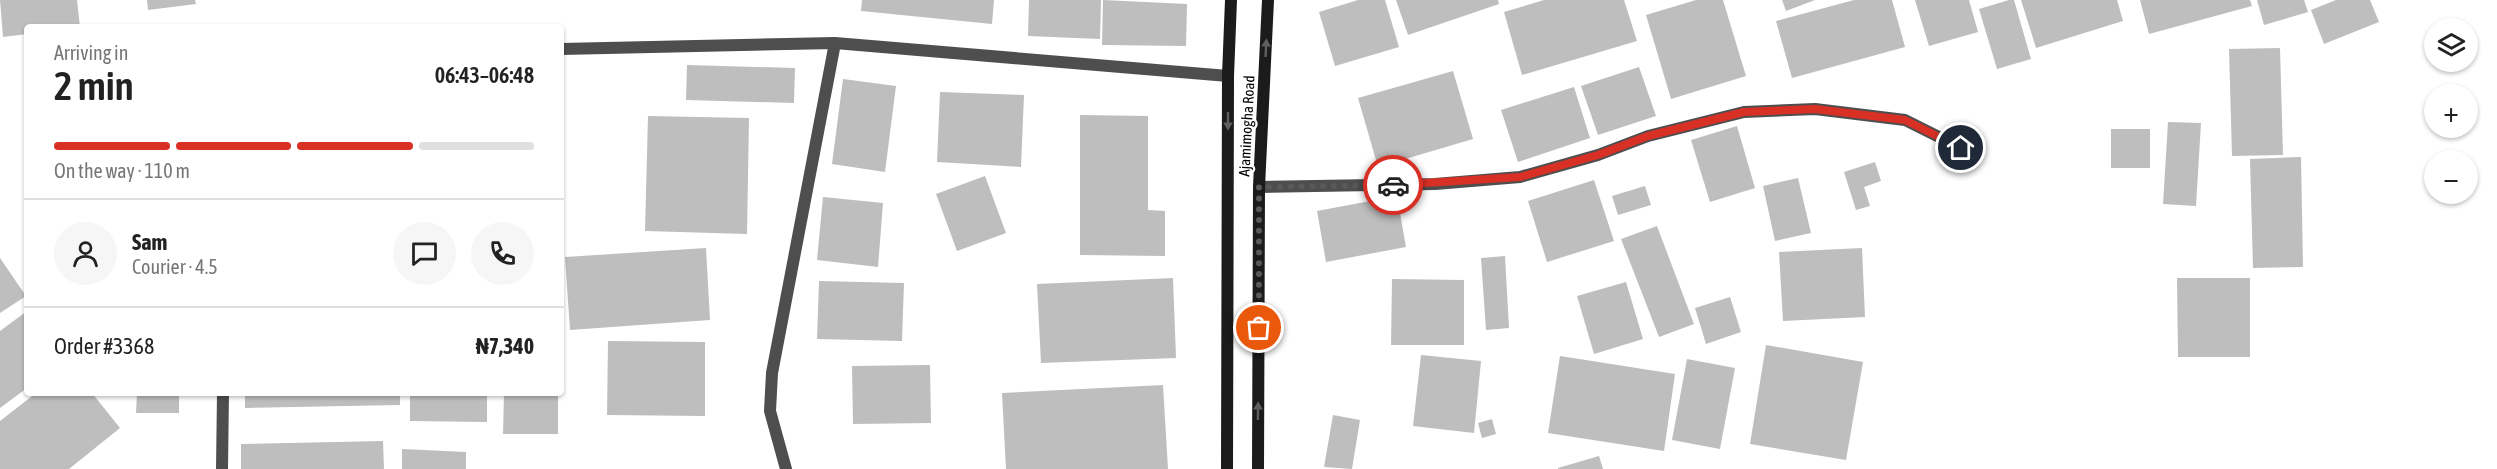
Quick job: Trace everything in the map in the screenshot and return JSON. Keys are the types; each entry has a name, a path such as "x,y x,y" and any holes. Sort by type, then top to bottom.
{"main road":[{"name":"Ajamimogha Road","path":"1227,469 1228,76 1231,0"},
{"name":"Ajamimogha Road","path":"1258,469 1259,187 1268,0"}],"street":[{"path":"786,469 770,411 772,373 835,43"},
{"path":"564,49 835,43 1228,76"},
{"path":"1259,187 1435,184 1520,177 1598,155 1648,136 1744,112 1815,109 1905,120 1961,148"},
{"path":"222,469 223,396"}],"building":[{"path":"0,0 77,0 80,24 24,24 24,34 3,37"},
{"path":"147,0 195,0 196,4 148,10"},
{"path":"862,0 994,0 992,24 861,11"},
{"path":"1029,0 1101,0 1100,39 1028,36"},
{"path":"1103,0 1187,4 1186,46 1102,45"},
{"path":"1358,0 1385,0 1399,47 1335,66 1319,12"},
{"path":"1396,0 1498,0 1499,4 1408,35"},
{"path":"1544,0 1624,0 1637,41 1522,75 1504,12"},
{"path":"1696,0 1723,0 1746,76 1671,99 1646,15"},
{"path":"1782,0 1815,0 1786,11"},
{"path":"1854,0 1892,0 1905,47 1792,78 1776,21"},
{"path":"1915,0 1969,0 1978,32 1929,46"},
{"path":"2014,0 2031,59 1997,69 1979,9"},
{"path":"2021,0 2117,0 2123,21 2036,48"},
{"path":"2140,0 2250,0 2252,6 2149,34"},
{"path":"2257,0 2304,0 2308,12 2264,25"},
{"path":"2336,0 2370,0 2379,22 2324,44 2311,10"},
{"path":"2280,48 2283,155 2232,156 2229,49"},
{"path":"687,65 795,68 794,103 686,100"},
{"path":"1639,67 1656,116 1598,135 1581,86"},
{"path":"1453,71 1473,139 1378,167 1358,98"},
{"path":"843,79 896,86 885,172 832,164"},
{"path":"1574,87 1590,138 1518,162 1501,110"},
{"path":"940,92 1024,95 1021,167 937,162"},
{"path":"1080,115 1148,116 1148,210 1165,211 1165,256 1080,255"},
{"path":"648,116 749,118 747,234 645,231"},
{"path":"2168,122 2201,123 2196,206 2163,204"},
{"path":"1737,126 1755,188 1710,202 1691,140"},
{"path":"2111,129 2150,129 2150,168 2111,168"},
{"path":"2301,157 2303,267 2253,268 2250,159"},
{"path":"1875,162 1881,181 1864,187 1870,206 1856,210 1844,172"},
{"path":"985,176 1006,233 957,251 936,194"},
{"path":"1798,178 1811,233 1775,241 1763,186"},
{"path":"1594,180 1614,241 1547,262 1528,201"},
{"path":"1645,186 1651,205 1618,215 1612,196"},
{"path":"1397,196 1406,247 1326,262 1317,211"},
{"path":"823,197 883,203 878,267 817,260"},
{"path":"1657,226 1694,324 1659,337 1621,239"},
{"path":"706,248 710,320 570,330 565,257"},
{"path":"1862,248 1865,317 1783,321 1779,252"},
{"path":"1505,256 1509,328 1486,330 1481,258"},
{"path":"0,258 24,293 24,297 0,313"},
{"path":"1173,278 1176,358 1041,363 1037,284"},
{"path":"2177,278 2250,278 2250,357 2178,357"},
{"path":"1392,279 1464,280 1464,345 1391,345"},
{"path":"819,281 904,283 902,341 817,339"},
{"path":"1626,282 1643,339 1594,354 1577,296"},
{"path":"1730,297 1741,332 1706,344 1695,308"},
{"path":"24,313 24,390 0,408 0,331"},
{"path":"608,341 705,342 705,416 607,415"},
{"path":"1766,345 1863,362 1846,460 1750,444"},
{"path":"1421,355 1481,361 1474,433 1413,426"},
{"path":"1560,356 1675,374 1664,451 1548,433"},
{"path":"1687,359 1735,368 1720,449 1672,440"},
{"path":"930,365 931,423 853,424 852,366"},
{"path":"1163,385 1168,469 1006,469 1002,393"},
{"path":"32,396 94,396 120,428 69,469 0,469 0,421"},
{"path":"137,396 179,396 179,413 136,413"},
{"path":"245,396 400,396 400,405 245,408"},
{"path":"410,396 487,396 487,422 410,421"},
{"path":"504,396 558,396 558,434 503,434"},
{"path":"1333,415 1360,420 1352,469 1324,467"},
{"path":"1492,419 1496,434 1482,438 1478,423"},
{"path":"383,441 384,469 241,469 241,444"},
{"path":"402,449 466,452 466,469 402,469"},
{"path":"1599,456 1603,469 1558,469 1558,468"}],"way so far":[{"path":"1259,328 1259,187 1393,185"}],"route":[{"path":"1393,185 1520,177 1598,155 1648,136 1744,112 1815,109 1905,120 1961,148"}]}
